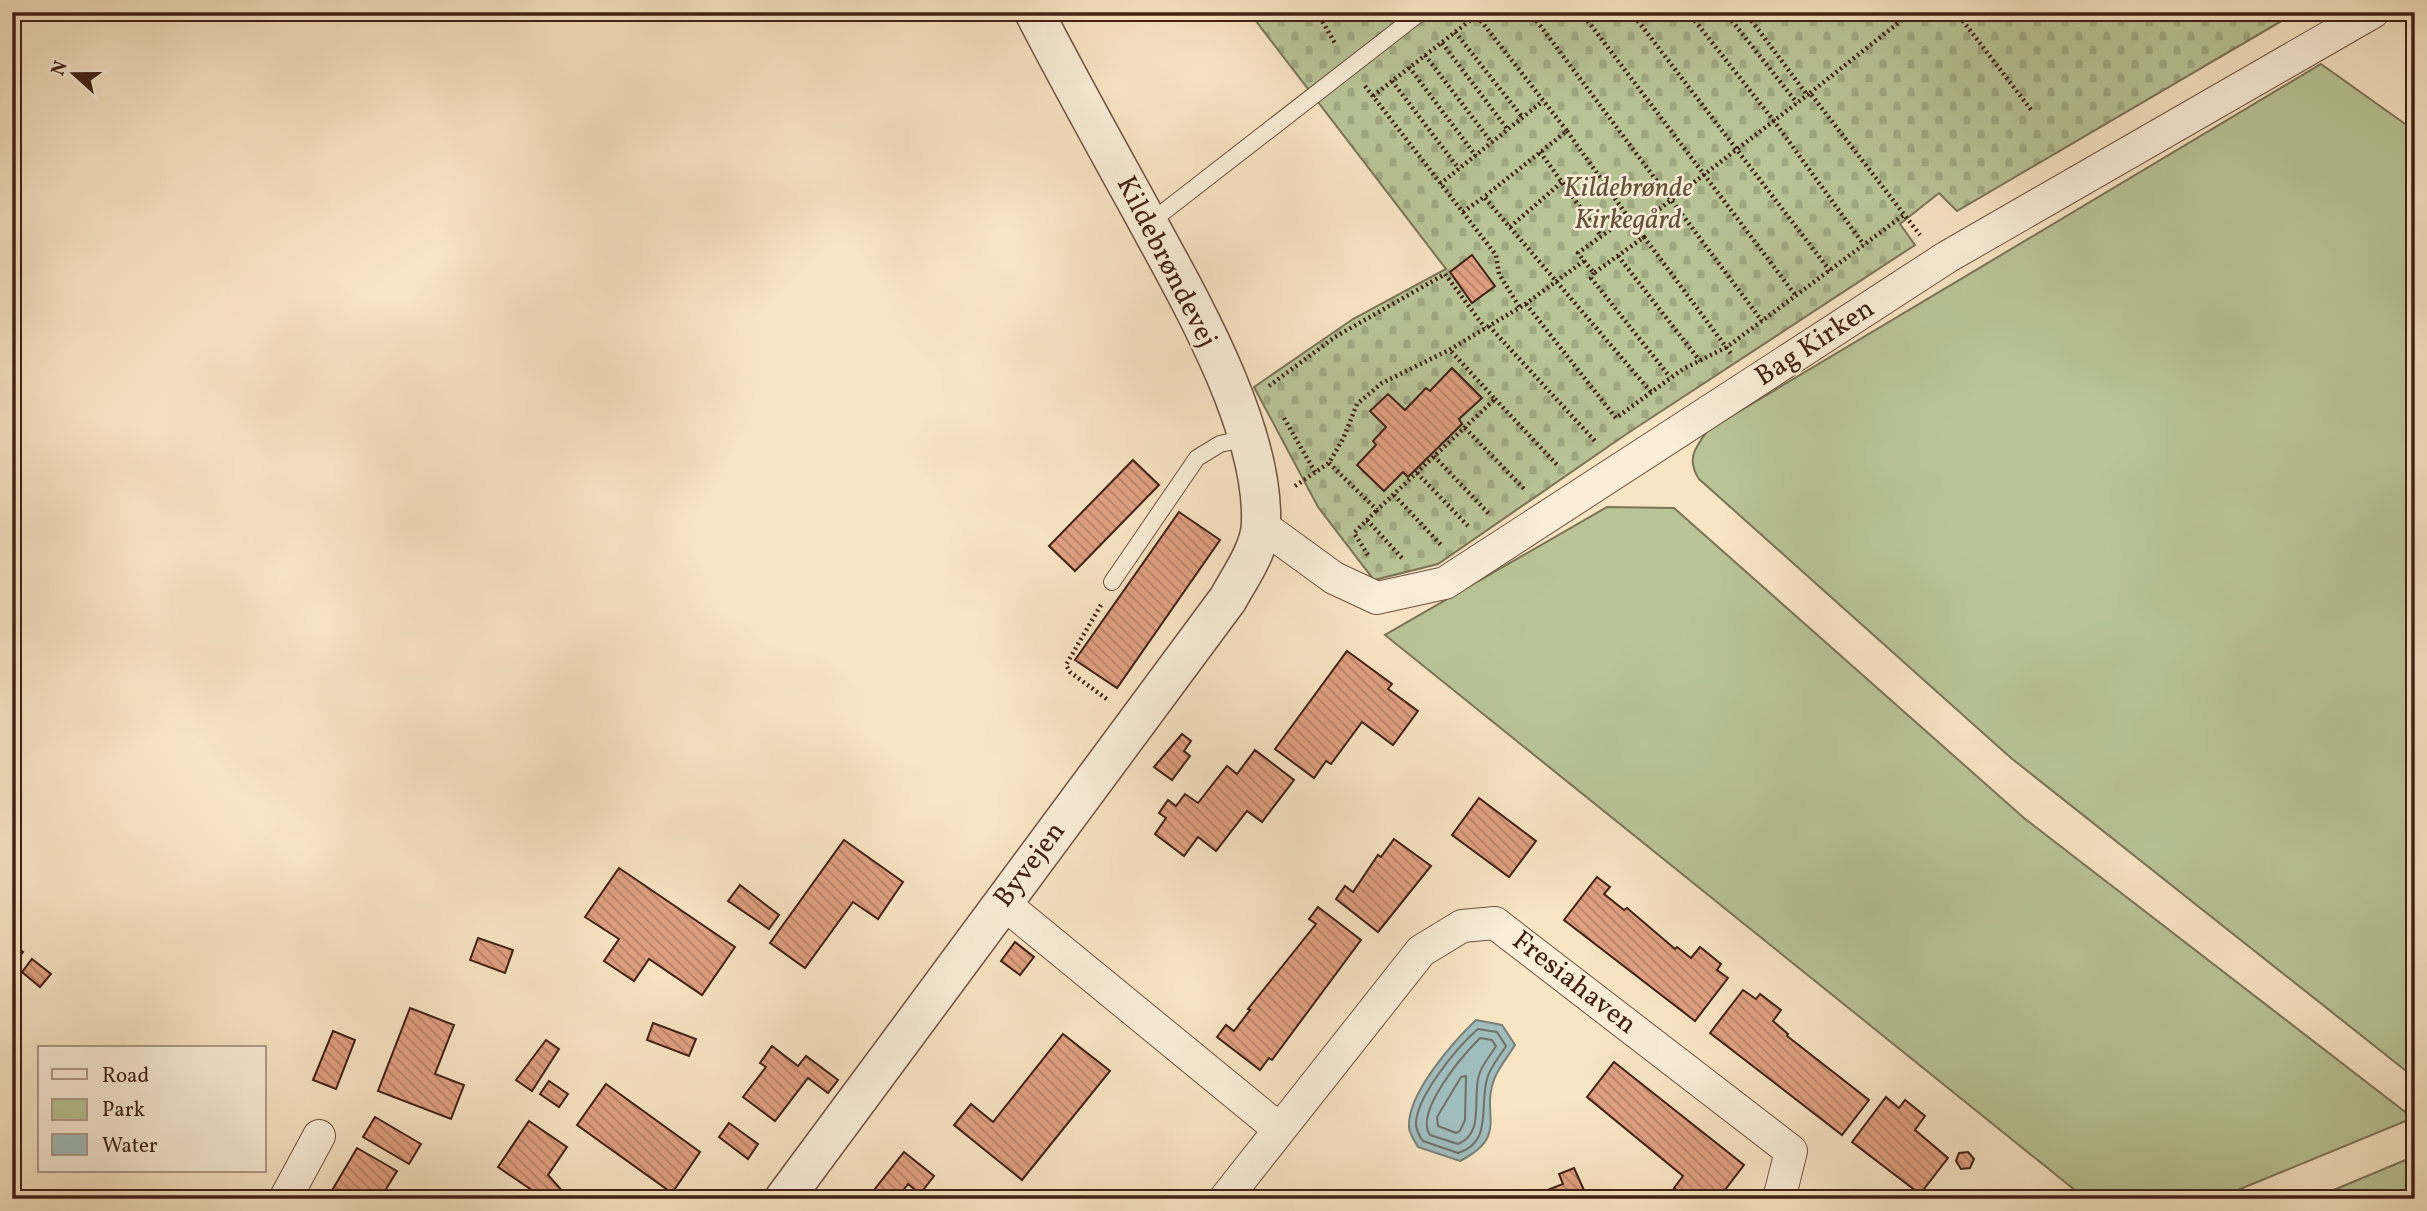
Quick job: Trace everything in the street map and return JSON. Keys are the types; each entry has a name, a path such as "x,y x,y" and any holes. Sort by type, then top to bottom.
{"street":[{"name":"Kildebrøndevej","path":"1034,12 1194,308 1258,471 1261,521"},
{"name":"Bag Kirken","path":"1261,521 1335,578 1377,598 1445,583 1940,261 2373,12"},
{"name":"Byvejen","path":"784,1199 1228,599 1248,562 1261,521"},
{"path":"1002,902 1279,1129"},
{"name":"Fresiahaven","path":"1225,1199 1421,951 1462,926 1495,923 1791,1151 1779,1199"},
{"path":"285,1199 319,1136"}],"lane":[{"path":"1148,224 1421,12"},
{"path":"1112,582 1197,458 1220,444 1247,438"}],"path":[{"path":"1317,12 1350,66 1496,255 1499,274 1520,307"},
{"path":"1530,12 1762,321"},
{"path":"1581,12 1796,296"},
{"path":"1631,12 1829,271"},
{"path":"1688,12 1774,121 1864,245"},
{"path":"1725,12 1797,103"},
{"path":"1745,12 1940,261"},
{"path":"1636,227 1912,12"},
{"path":"1956,12 2032,111"},
{"path":"1373,96 1476,14 1567,131 1628,217 1727,347"},
{"path":"1455,32 1523,118"},
{"path":"1442,43 1508,130"},
{"path":"1425,55 1492,143"},
{"path":"1409,68 1476,156"},
{"path":"1392,81 1459,169"},
{"path":"1440,184 1544,101"},
{"path":"1463,212 1567,131"},
{"path":"1540,152 1601,236"},
{"path":"1510,227 1562,183"},
{"path":"1483,197 1651,392"},
{"path":"1526,304 1616,418 1670,377 1727,347 1905,214"},
{"path":"1594,273 1578,253 1628,217"},
{"path":"1644,237 1594,273 1591,278 1670,377"},
{"path":"1618,256 1700,361"},
{"path":"1261,521 1289,490 1329,463 1343,439 1357,404 1382,383 1449,350 1526,304 1584,261"},
{"path":"1267,388 1335,337 1445,274 1487,327 1595,441 1586,447"},
{"path":"1449,350 1559,467"},
{"path":"1371,561 1354,533 1495,399"},
{"path":"1281,412 1315,472"},
{"path":"1465,428 1526,491"},
{"path":"1434,456 1492,517"},
{"path":"1548,475 1568,461"},
{"path":"1329,463 1377,510"},
{"path":"1417,473 1472,530"},
{"path":"1518,498 1537,483"},
{"path":"1394,495 1446,550 1442,554"},
{"path":"1464,537 1500,510"},
{"path":"1367,520 1406,562 1396,565"},
{"path":"1112,582 1066,665 1070,672 1137,721"}],"green space":[{"name":"Kildebrønde Kirkegård","path":"1249,12 2297,12 1957,211 1939,193 1900,224 1915,245 1625,435 1438,564 1374,580 1318,507 1254,387 1353,319 1446,269"},
{"path":"2321,64 2415,131 2415,1078 2011,758 1699,479 1693,465 1696,448 1708,430"},
{"path":"1607,507 1674,508 2024,818 2413,1118 2216,1199 2086,1199 1385,635"},
{"path":"2415,1156 2415,1199 2312,1199"}],"water":[{"path":"1476,1020 1502,1025 1515,1045 1495,1077 1491,1090 1491,1123 1485,1142 1460,1161 1418,1147 1409,1130 1410,1114 1415,1099 1433,1069"}],"building":[{"path":"1472,255 1495,286 1472,303 1450,272"},
{"path":"1452,368 1482,398 1459,419 1462,424 1408,477 1403,472 1384,491 1357,465 1376,445 1373,441 1386,427 1370,411 1388,394 1405,410 1426,388 1430,391"},
{"path":"1133,460 1159,485 1075,571 1049,546"},
{"path":"1179,512 1220,540 1117,688 1075,660"},
{"path":"1347,651 1392,684 1388,689 1418,711 1393,745 1362,722 1331,764 1326,761 1314,778 1275,749"},
{"path":"1182,734 1191,741 1184,751 1190,756 1172,780 1154,767"},
{"path":"1255,750 1294,780 1262,822 1247,811 1216,851 1198,837 1184,856 1155,834 1166,818 1159,813 1168,800 1176,806 1185,794 1198,803 1227,766 1237,774"},
{"path":"1479,798 1536,841 1509,877 1452,835"},
{"path":"1394,839 1431,866 1378,932 1336,899 1345,886 1353,892 1378,855 1381,857"},
{"path":"844,840 903,882 878,919 853,902 805,968 770,943"},
{"path":"619,868 735,947 702,995 649,959 634,981 604,961 619,939 585,917"},
{"path":"1597,877 1610,887 1604,894 1624,910 1627,908 1675,949 1677,947 1691,958 1700,947 1721,964 1717,970 1728,978 1695,1021 1564,920"},
{"path":"740,885 779,915 769,929 728,901"},
{"path":"1318,907 1361,940 1272,1060 1269,1058 1260,1070 1217,1037 1226,1025 1234,1031 1250,1010 1248,1009 1316,924 1309,919"},
{"path":"478,938 513,950 505,973 470,960"},
{"path":"1015,942 1034,957 1020,975 1001,961"},
{"path":"12,944 23,952 13,965 12,965"},
{"path":"32,959 51,974 40,987 22,972"},
{"path":"1743,990 1756,999 1760,994 1781,1010 1773,1021 1787,1036 1869,1100 1842,1135 1710,1033"},
{"path":"410,1008 454,1025 435,1074 464,1085 451,1119 378,1091"},
{"path":"653,1023 696,1039 689,1056 647,1040"},
{"path":"333,1031 355,1040 336,1089 313,1080"},
{"path":"1063,1034 1110,1071 1022,1180 954,1125 971,1104 993,1122"},
{"path":"546,1040 559,1049 532,1091 516,1080"},
{"path":"772,1046 798,1066 806,1056 838,1080 828,1093 808,1078 775,1121 743,1097 766,1067 760,1063"},
{"path":"1614,1062 1744,1165 1718,1199 1706,1190 1700,1199 1688,1199 1674,1188 1683,1176 1587,1097"},
{"path":"549,1081 568,1094 559,1107 540,1094"},
{"path":"606,1084 700,1152 672,1193 577,1125"},
{"path":"1886,1097 1899,1108 1905,1100 1925,1116 1915,1130 1948,1158 1920,1194 1852,1142"},
{"path":"375,1117 421,1144 409,1164 363,1137"},
{"path":"529,1121 567,1147 548,1175 566,1195 563,1199 534,1199 536,1193 498,1167"},
{"path":"729,1123 758,1144 748,1159 719,1137"},
{"path":"357,1148 397,1171 380,1199 327,1199"},
{"path":"904,1152 934,1176 920,1194 908,1184 897,1199 867,1199"},
{"path":"1968,1152 1974,1159 1970,1168 1961,1169 1956,1161 1959,1153"},
{"path":"1574,1168 1588,1199 1524,1199 1563,1184 1559,1174"}]}
